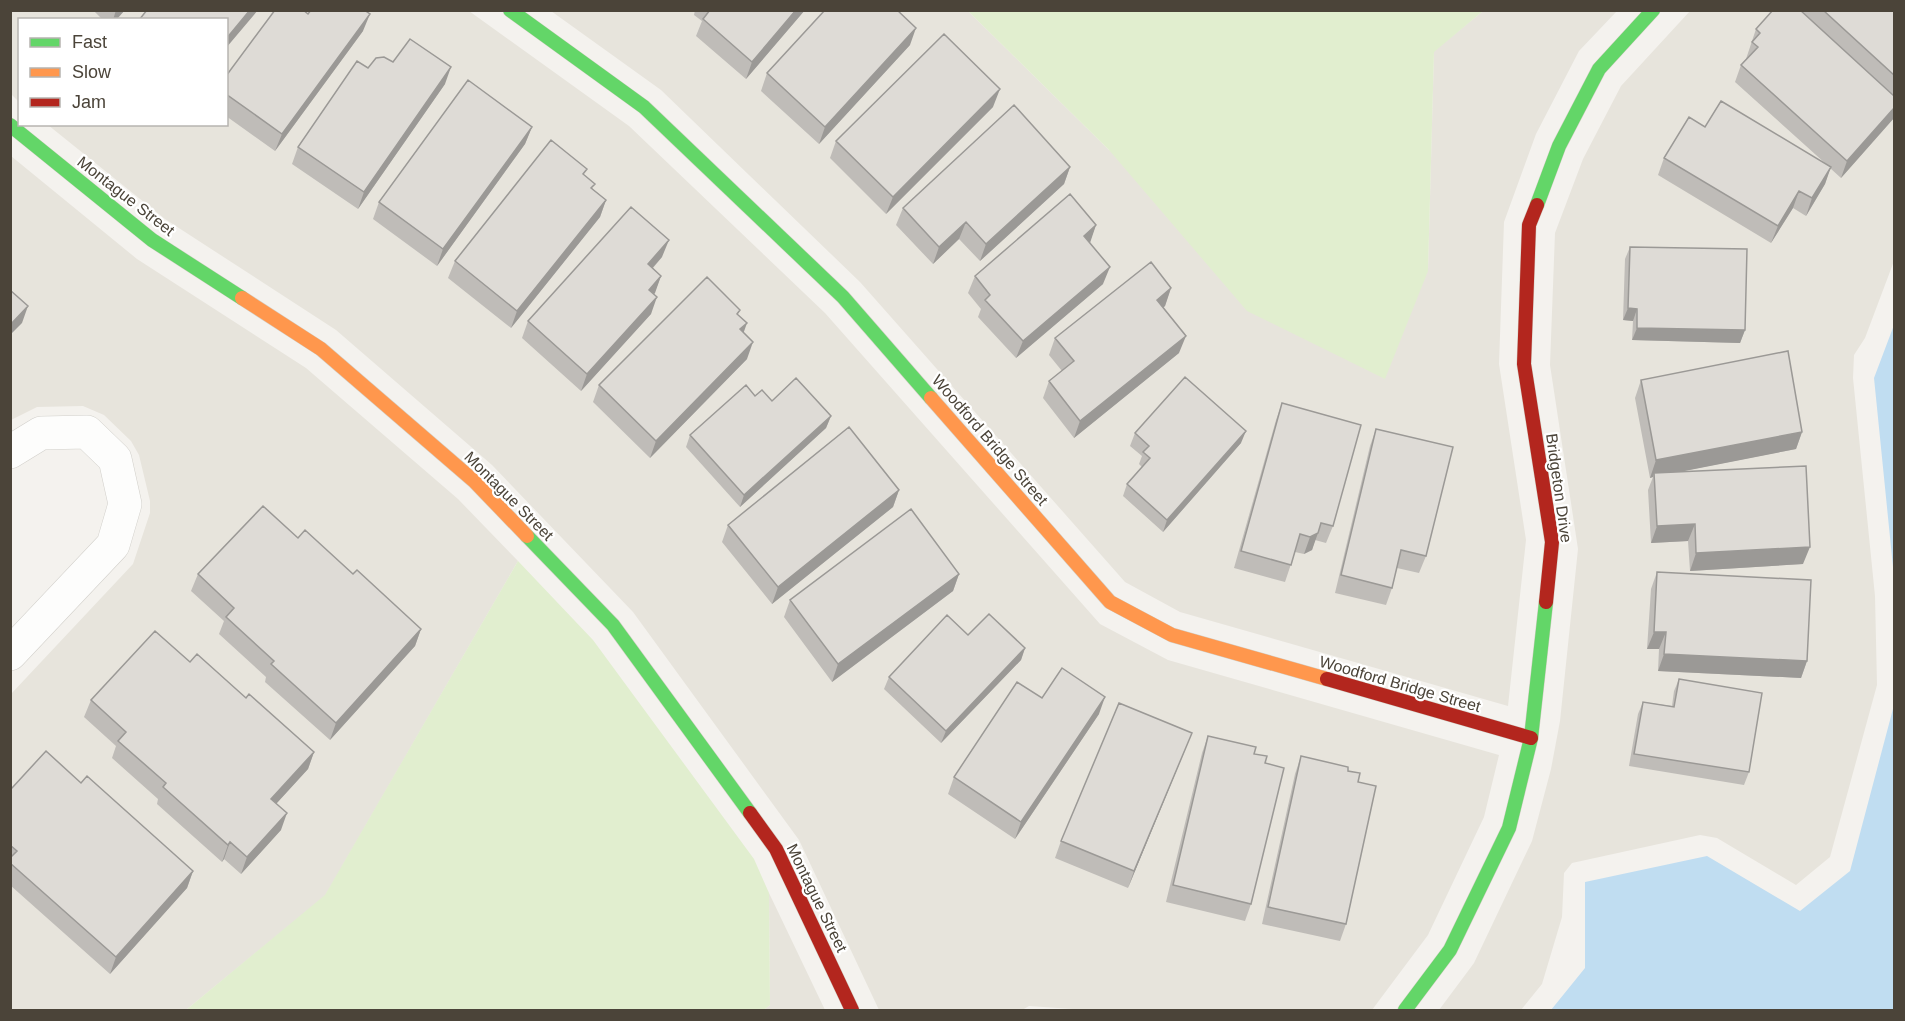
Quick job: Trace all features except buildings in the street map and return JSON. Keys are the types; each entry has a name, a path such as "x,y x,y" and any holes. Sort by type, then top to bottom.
{"street":[{"name":"Woodford Bridge Street","path":"510,10 644,107 843,297 1110,602 1172,635 1531,738"},
{"name":"Bridgeton Drive","path":"1405,1011 1450,950 1509,828 1531,738 1552,542 1524,363 1529,225 1559,146 1599,69 1653,10"},
{"name":"Montague Street","path":"10,125 152,240 321,349 474,481 604,617 776,849 852,1011"},
{"path":"10,452 41,433 87,432 115,459 125,504 114,545 10,654"}],"shaded area":[{"path":"10,11 469,11 629,126 825,313 1100,624 1168,660 1499,755 1484,817 1428,935 1372,1010 1087,1010 1029,1006 1022,1010 879,1010 799,840 633,612 492,465 336,330 165,219 49,126 228,126 228,18 18,18 18,101 11,94"},
{"path":"551,11 968,11 1109,150 1428,271 1434,51 1483,11 1617,11 1579,51 1536,134 1504,222 1499,364 1526,540 1508,706 1180,612 1125,582 860,282 661,90"},
{"path":"1690,11 1894,11 1894,261 1865,338 1854,355 1853,378 1875,596 1877,685 1830,857 1796,885 1717,838 1700,835 1572,863 1564,873 1562,917 1542,984 1521,1010 1439,1010 1474,963 1532,841 1551,769 1560,721 1578,549 1550,365 1555,233 1583,159 1621,86"},
{"path":"11,156 137,259 306,368 458,499 518,561 325,896 186,1010 11,1010 11,694 133,564 150,513 150,501 139,455 131,441 104,415 83,406 37,407 11,420"},
{"path":"769,893 825,1010 764,1010 770,1005"}],"green space":[{"path":"968,11 1483,11 1434,52 1428,271 1385,379 1247,311 1109,150"},
{"path":"518,561 593,640 754,859 769,893 770,1005 764,1010 186,1010 325,895"}],"water":[{"path":"1894,325 1894,577 1874,378"},
{"path":"1894,705 1894,1010 1551,1010 1585,968 1585,882 1707,856 1800,911 1850,871"}],"traffic: fast":[{"path":"510,10 644,107 843,297 931,398"},
{"path":"1537,205 1559,146 1599,69 1653,10"},
{"path":"10,125 152,240 242,298"},
{"path":"527,536 613,625 750,813"},
{"path":"1405,1010 1450,950 1509,828 1531,738 1546,602"}],"traffic: slow":[{"path":"242,298 321,349 474,481 527,536"},
{"path":"931,398 1110,602 1172,635 1327,679"}],"traffic: jam":[{"path":"1537,205 1529,225 1524,364 1552,542 1546,602"},
{"path":"1327,679 1531,738"},
{"path":"750,813 776,849 852,1010"}]}
